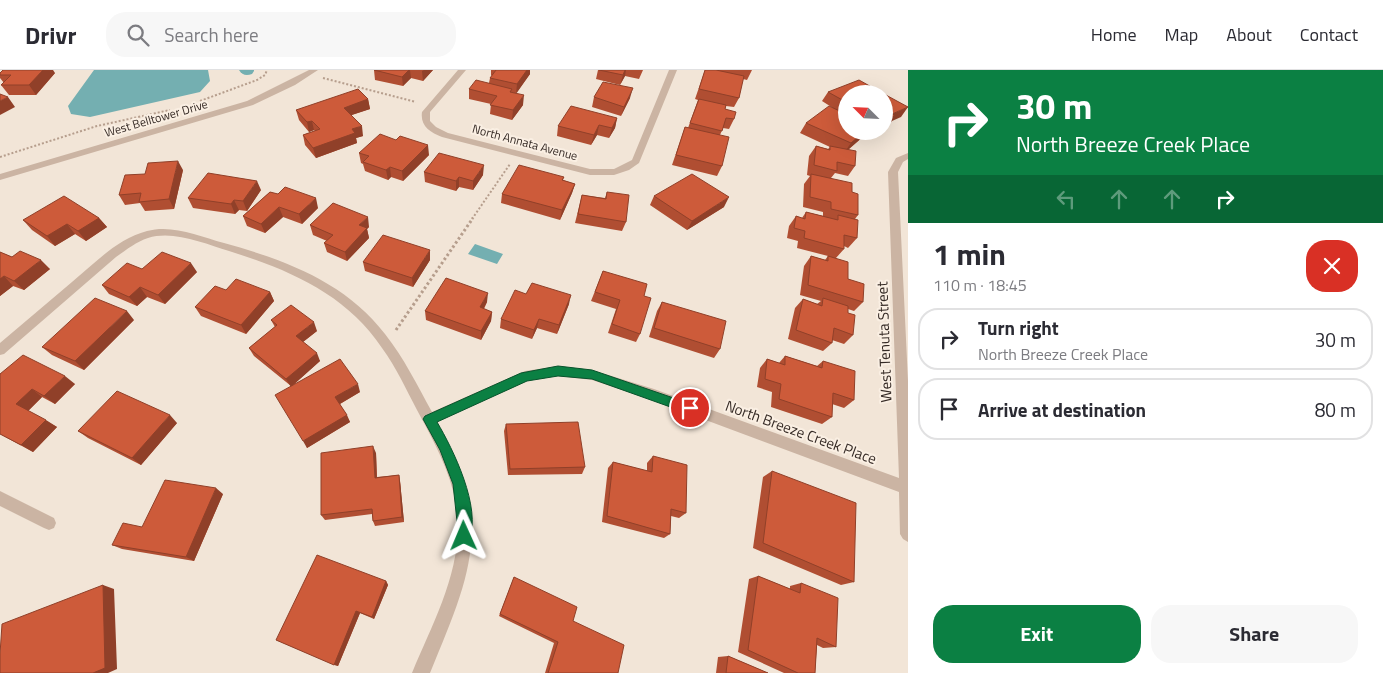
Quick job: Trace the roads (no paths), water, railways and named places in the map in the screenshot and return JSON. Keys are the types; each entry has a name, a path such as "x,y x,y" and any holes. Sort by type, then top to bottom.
{"street":[{"name":"North Annata Avenue","path":"462,70 426,112 427,124 445,135 590,172 605,174 619,172 636,161 673,70"},
{"name":"West Belltower Drive","path":"0,177 250,103 316,73"},
{"name":"West Tenuta Street","path":"908,156 899,160 893,172 908,534"},
{"path":"0,350 112,254 132,241 149,234 162,232 179,233 278,264 314,280 338,295 373,327 386,344 445,448 459,484 465,522 462,563 448,608 420,673"},
{"name":"North Breeze Creek Place","path":"429,419 525,376 558,371 592,375 664,398 906,488"},
{"path":"0,498 49,523"}],"water":[{"path":"94,70 208,70 210,81 200,92 90,117 71,114 68,106"},
{"path":"475,244 503,254 497,264 468,254"}]}
